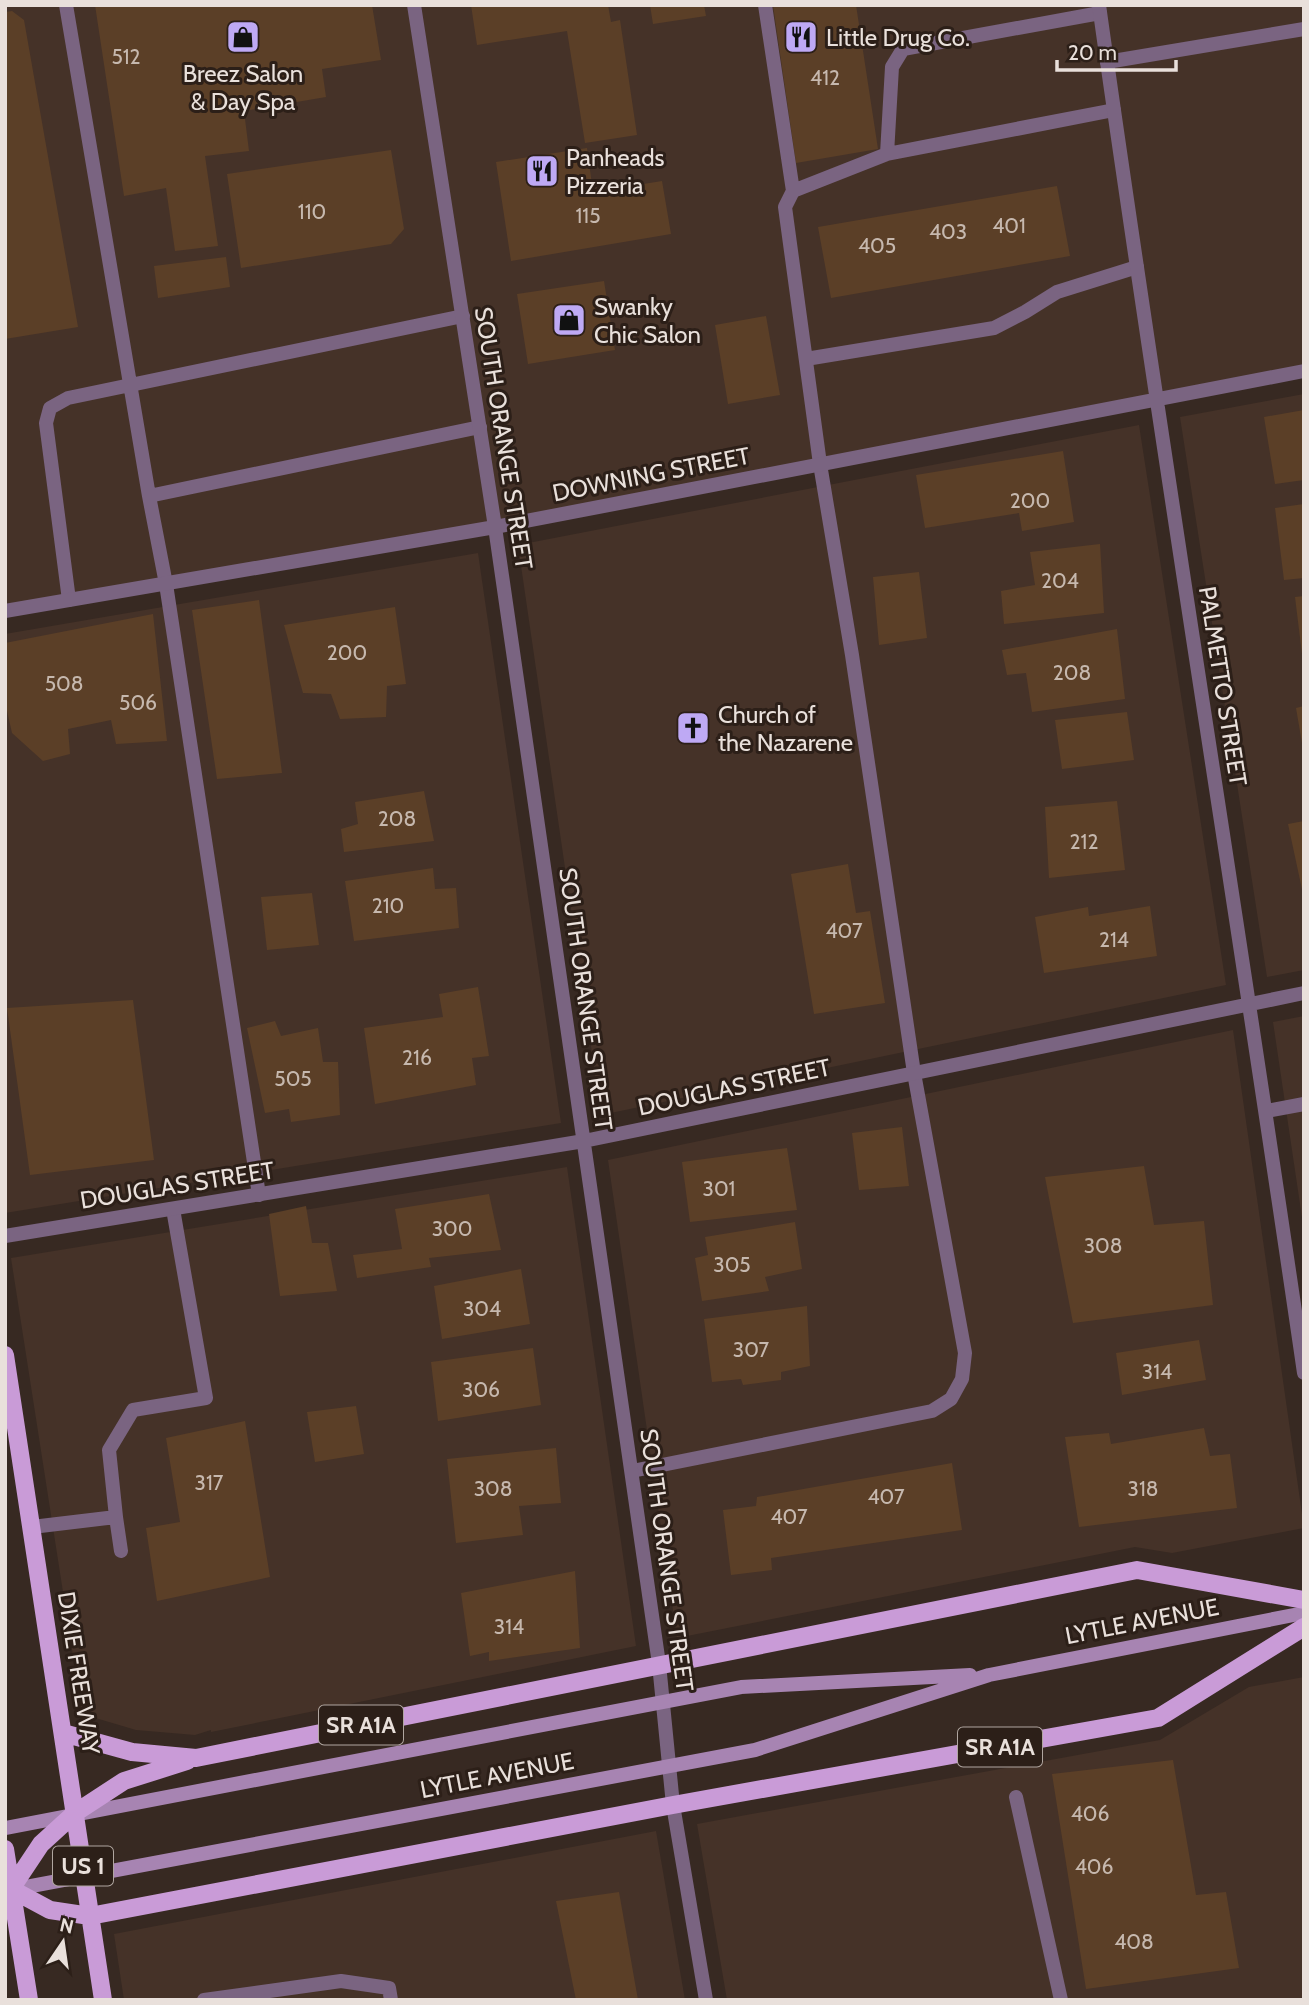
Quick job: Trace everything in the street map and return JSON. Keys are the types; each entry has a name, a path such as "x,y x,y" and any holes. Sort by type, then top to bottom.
{"main road":[{"name":"DIXIE FREEWAY","path":"5,1355 103,2000"},
{"name":"SR A1A","path":"63,1733 132,1752 196,1758 1138,1570 1304,1600"},
{"name":"LYTLE AVENUE","path":"8,1890 755,1750 989,1675 1304,1613"},
{"name":"SR A1A","path":"8,1890 50,1910 90,1916 673,1805 1158,1718 1304,1627"},
{"name":"LYTLE AVENUE","path":"5,1828 741,1687 989,1675"},
{"path":"8,1890 41,1844 75,1813 124,1781 196,1758"},
{"path":"5,1849 8,1890 29,2000"}],"street":[{"path":"66,5 166,584 259,1195"},
{"name":"SOUTH ORANGE STREET","path":"414,5 495,527 659,1664 673,1805 706,2000"},
{"path":"632,1471 932,1411 951,1399 962,1379 965,1353 914,1073 852,655 820,464 785,207 793,191 765,5"},
{"path":"887,154 892,66 903,49 1099,9"},
{"name":"PALMETTO STREET","path":"1099,9 1304,1373"},
{"path":"1107,62 1304,29"},
{"path":"793,191 887,154 1114,110"},
{"path":"806,359 994,328 1057,292 1137,267"},
{"path":"69,600 46,423 50,408 68,398 463,316"},
{"name":"DOWNING STREET","path":"5,611 495,527 1304,371"},
{"path":"149,496 480,427"},
{"name":"DOUGLAS STREET","path":"5,1236 584,1141 1304,993"},
{"path":"1266,1111 1304,1104"},
{"path":"121,1551 109,1450 133,1410 206,1398 173,1209"},
{"path":"32,1527 116,1517"},
{"path":"1016,1797 1061,2000"},
{"path":"204,2000 341,1980 389,1988 391,2000"}],"shaded area":[{"path":"5,5 1304,5 1304,371 5,611"},
{"path":"1304,394 1304,970 1267,977 1180,417"},
{"path":"1139,425 1226,985 601,1115 518,545"},
{"path":"478,553 561,1123 5,1213 5,634"},
{"path":"1304,1016 1304,1231 1273,1022"},
{"path":"1233,1030 1304,1528 1172,1553 1135,1547 677,1638 608,1160"},
{"path":"567,1167 636,1646 195,1735 136,1730 82,1714 11,1258"},
{"path":"1304,1677 1304,2000 727,2000 697,1824 1160,1740 1249,1687"},
{"path":"656,1831 685,2000 124,2000 114,1934"}],"building":[{"path":"95,5 372,5 381,60 322,69 326,97 244,111 249,151 205,156 218,246 175,251 166,188 124,196"},
{"path":"471,5 608,5 611,22 620,20 637,135 585,143 567,31 477,45"},
{"path":"650,5 704,5 706,16 653,24"},
{"name":"Little Drug Co.","path":"773,5 856,5 878,149 796,163"},
{"path":"12,11 24,20 78,327 5,339 5,12"},
{"path":"587,148 593,192 662,181 671,234 511,261 496,162"},
{"path":"391,150 404,229 391,244 241,268 227,174"},
{"path":"1057,186 1070,256 831,298 818,227"},
{"path":"226,257 230,287 158,298 154,266"},
{"path":"604,281 615,350 528,364 517,294"},
{"path":"766,316 780,395 728,404 715,325"},
{"path":"1304,410 1304,480 1275,484 1264,417"},
{"path":"1063,451 1074,522 1022,531 1019,513 925,528 916,475"},
{"path":"1304,504 1304,578 1284,580 1275,508"},
{"path":"1100,544 1104,613 1004,624 1001,591 1035,585 1030,552"},
{"path":"919,572 927,638 879,645 873,577"},
{"path":"1304,596 1304,653 1302,654 1295,597"},
{"path":"259,600 282,773 217,779 192,610"},
{"path":"395,607 406,684 387,686 386,717 340,719 331,694 303,693 284,625"},
{"path":"153,614 167,741 116,744 111,720 68,729 70,754 43,761 12,733 5,702 5,643"},
{"path":"1117,629 1125,699 1032,712 1026,673 1007,675 1002,650"},
{"path":"1304,706 1304,743 1302,743 1296,708"},
{"path":"1127,712 1134,760 1062,769 1055,720"},
{"path":"424,791 434,841 344,852 341,829 358,824 355,802"},
{"path":"1117,801 1125,870 1049,878 1045,807"},
{"path":"1304,821 1304,894 1303,894 1288,824"},
{"path":"848,864 856,913 870,911 885,1003 814,1014 791,874"},
{"path":"433,868 435,889 456,888 459,928 354,941 345,881"},
{"path":"312,893 319,945 267,950 261,897"},
{"path":"1150,906 1157,956 1044,973 1035,917 1088,907 1089,916"},
{"path":"478,987 489,1056 472,1058 476,1085 375,1104 364,1028 443,1017 439,994"},
{"path":"133,1000 154,1160 30,1175 7,1008"},
{"path":"275,1021 281,1036 318,1028 323,1062 338,1062 340,1115 291,1122 289,1109 265,1113 247,1028"},
{"path":"902,1127 909,1186 859,1190 852,1133"},
{"path":"787,1148 797,1210 690,1222 682,1162"},
{"path":"1144,1166 1154,1225 1204,1221 1213,1305 1073,1323 1045,1177"},
{"path":"489,1194 501,1250 429,1258 431,1267 357,1278 353,1255 402,1249 395,1209"},
{"path":"306,1206 312,1243 328,1243 337,1291 280,1296 269,1214"},
{"path":"795,1222 802,1269 765,1277 769,1291 702,1301 695,1258 708,1255 705,1237"},
{"path":"521,1269 530,1324 442,1339 434,1286"},
{"path":"807,1306 810,1366 781,1372 781,1380 743,1385 741,1379 712,1382 704,1319"},
{"path":"1199,1340 1206,1380 1122,1395 1116,1353"},
{"path":"533,1348 541,1405 438,1421 431,1362"},
{"path":"356,1406 364,1454 315,1462 307,1412"},
{"path":"245,1421 270,1577 157,1601 146,1528 180,1522 166,1438"},
{"path":"1204,1428 1210,1456 1230,1454 1237,1508 1079,1527 1065,1437 1109,1433 1111,1444"},
{"path":"556,1448 561,1503 519,1506 523,1535 456,1543 447,1459"},
{"path":"952,1463 962,1530 771,1558 772,1570 731,1575 723,1510 756,1506 757,1497"},
{"path":"575,1571 580,1648 489,1661 489,1652 470,1656 461,1593"},
{"path":"1173,1760 1196,1895 1226,1892 1239,1968 1086,1989 1052,1774"},
{"path":"619,1892 638,2000 576,2000 556,1901"}],"place":[{"name":"Breez Salon & Day Spa","path":"243,37"},
{"name":"Little Drug Co.","path":"801,37"},
{"name":"Panheads Pizzeria","path":"542,171"},
{"name":"Swanky Chic Salon","path":"569,320"},
{"name":"Church of the Nazarene","path":"693,728"}]}
